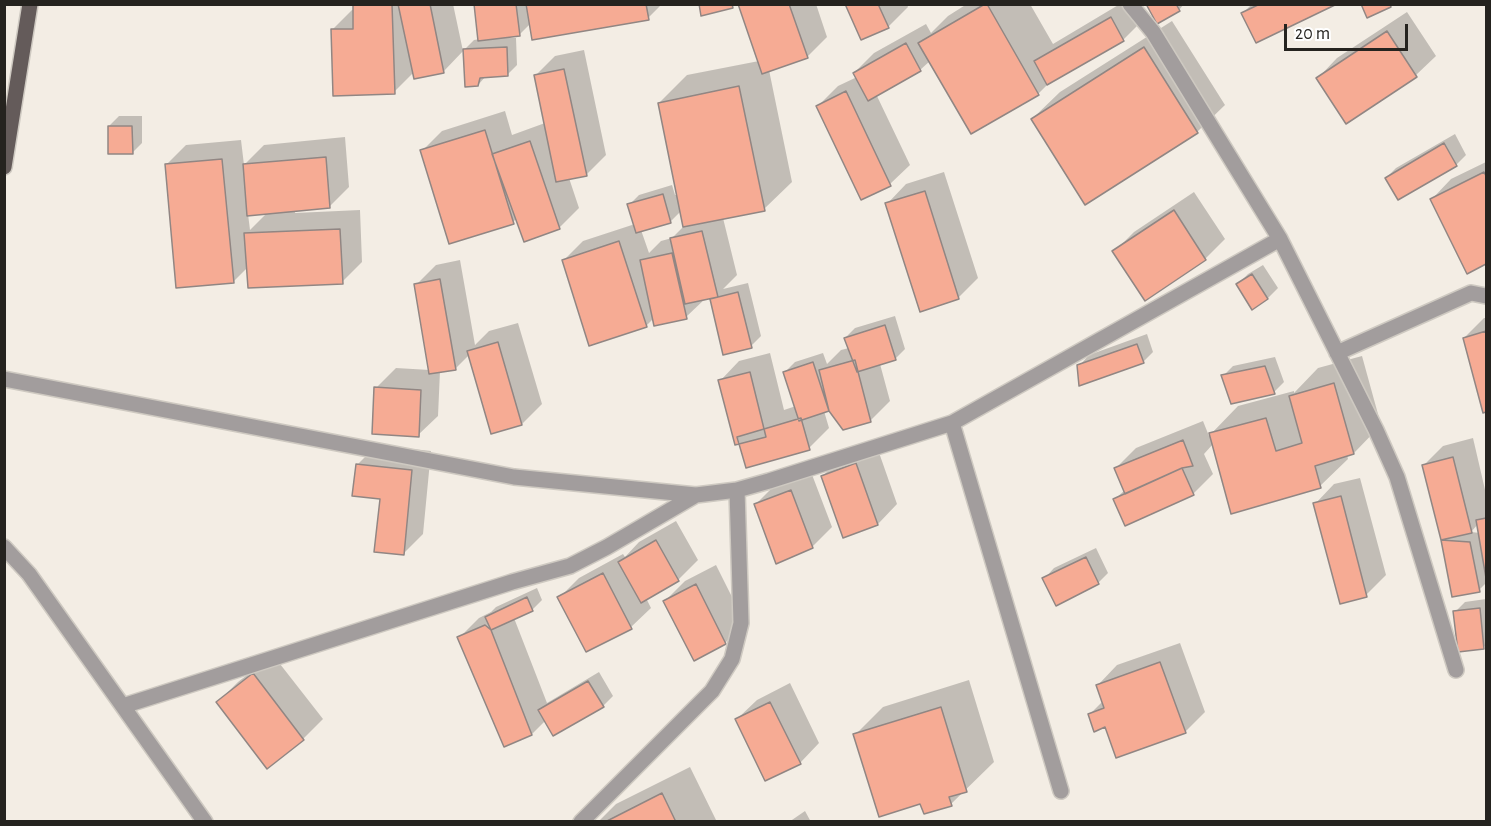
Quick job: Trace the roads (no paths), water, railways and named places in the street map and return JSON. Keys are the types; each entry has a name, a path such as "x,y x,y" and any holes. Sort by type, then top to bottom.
{"main road":[{"path":"4,167 30,4"}],"street":[{"path":"1130,4 1154,32 1280,239 1376,430 1397,477 1456,670"},
{"path":"4,379 514,477 696,495 737,490 952,423 1280,239"},
{"path":"1337,353 1471,293 1486,296"},
{"path":"952,423 1060,791"},
{"path":"581,822 712,691 732,659 741,623 737,490"},
{"path":"123,705 512,582 570,566 696,495"},
{"path":"4,547 29,574 205,822"}]}
